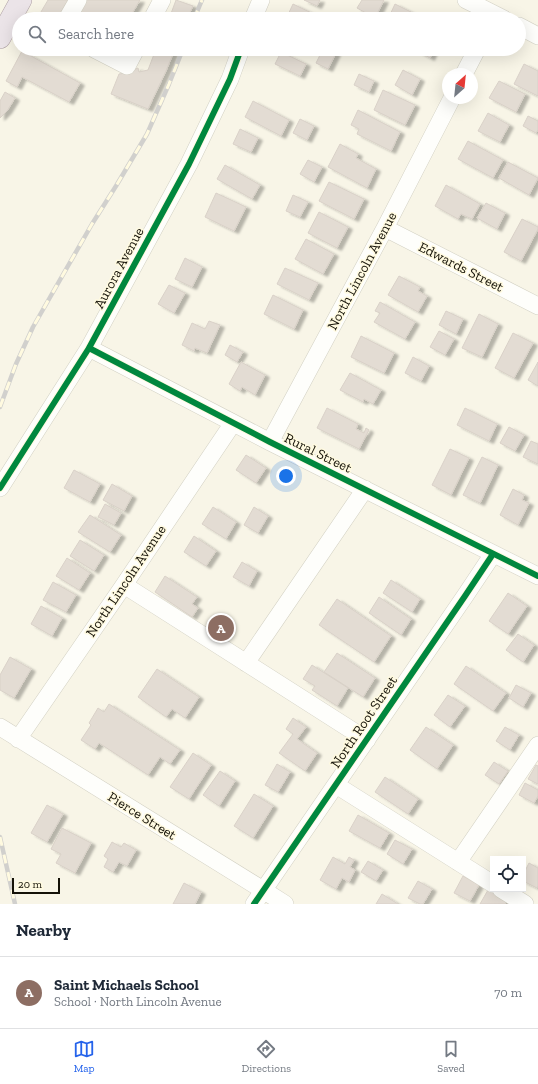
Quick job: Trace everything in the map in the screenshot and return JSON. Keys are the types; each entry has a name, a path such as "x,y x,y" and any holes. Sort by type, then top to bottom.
{"main road":[{"path":"0,38 11,10"}],"street":[{"path":"71,12 78,0"},
{"path":"156,12 162,0"},
{"path":"256,12 261,0"},
{"path":"466,0 494,12"},
{"path":"526,30 538,36"},
{"path":"108,56 127,66 132,56"},
{"name":"Aurora Avenue","path":"0,488 89,348 188,164 230,79 238,56"},
{"path":"467,68 473,56"},
{"name":"North Lincoln Avenue","path":"270,442 385,228 449,104"},
{"name":"Edwards Street","path":"385,228 538,306"},
{"name":"Rural Street","path":"89,348 270,442 538,576"},
{"name":"North Lincoln Avenue","path":"18,739 233,423"},
{"path":"246,663 365,489"},
{"name":"North Root Street","path":"259,897 493,554"},
{"path":"124,585 367,740"},
{"name":"Pierce Street","path":"0,727 259,897 284,904"},
{"path":"458,862 538,745"},
{"path":"336,785 490,882"},
{"path":"506,892 525,904"}],"building":[{"path":"48,0 68,0 61,12 41,12"},
{"path":"86,0 140,0 133,12 79,12"},
{"path":"176,0 193,6 190,12 172,12"},
{"path":"304,0 320,0 317,6"},
{"path":"362,0 384,0 378,12 364,12 357,8"},
{"path":"293,4 310,12 289,12"},
{"path":"395,4 411,12 391,12"},
{"path":"19,56 31,56 80,83 69,102 22,77 17,87 6,81"},
{"path":"153,56 172,56 148,109 111,94 119,74 138,68 139,72 148,70"},
{"path":"279,56 289,56 306,64 300,76 275,64"},
{"path":"320,56 334,56 328,69 316,63"},
{"path":"524,64 538,71 538,96 514,84"},
{"path":"403,70 420,79 412,95 395,85"},
{"path":"359,74 374,81 369,92 354,85"},
{"path":"499,81 525,94 516,112 489,98"},
{"path":"383,90 415,105 405,125 374,110"},
{"path":"5,92 15,98 7,111 0,118 0,101"},
{"path":"253,101 289,120 281,136 245,117"},
{"path":"358,110 400,132 391,151 357,134 359,129 351,125"},
{"path":"488,113 509,125 500,142 478,131"},
{"path":"528,116 538,121 538,130 536,133 523,126"},
{"path":"300,119 314,126 307,140 293,133"},
{"path":"240,129 258,138 251,152 233,144"},
{"path":"468,141 503,160 493,178 458,159"},
{"path":"340,144 358,154 356,158 376,169 367,188 328,167"},
{"path":"308,160 322,167 314,182 300,174"},
{"path":"508,162 538,178 529,195 499,178"},
{"path":"225,165 260,185 252,199 217,179"},
{"path":"329,182 364,199 354,219 319,201"},
{"path":"446,185 480,204 472,219 461,214 458,219 435,206"},
{"path":"216,193 246,207 234,231 205,217"},
{"path":"293,195 308,202 300,217 286,211"},
{"path":"486,203 505,213 497,229 477,218"},
{"path":"319,212 348,227 337,248 308,233"},
{"path":"522,219 538,227 538,229 521,261 504,252"},
{"path":"306,239 334,254 323,274 295,259"},
{"path":"185,258 202,267 192,287 175,279"},
{"path":"285,268 318,283 309,300 277,284"},
{"path":"399,276 420,287 418,291 427,296 418,312 388,295"},
{"path":"169,285 185,293 174,313 158,304"},
{"path":"273,295 303,310 294,329 264,314"},
{"path":"380,302 415,322 405,339 374,322 380,313 375,311"},
{"path":"446,311 463,319 456,334 439,325"},
{"path":"479,314 498,324 482,357 462,348"},
{"path":"209,321 220,325 207,353 195,348 194,351 182,345 192,323 205,329"},
{"path":"439,331 454,339 445,355 430,347"},
{"path":"513,333 533,343 514,378 495,368"},
{"path":"361,336 394,353 384,373 351,357"},
{"path":"230,345 243,352 237,362 225,355"},
{"path":"413,357 429,366 421,381 405,373"},
{"path":"241,362 265,375 255,395 242,387 240,391 229,384"},
{"path":"538,362 538,386 528,380"},
{"path":"350,373 381,390 373,404 364,399 363,402 340,390"},
{"path":"327,408 358,424 356,429 364,433 366,428 369,430 359,449 317,428"},
{"path":"465,408 497,424 489,441 457,425"},
{"path":"509,427 524,435 515,451 500,443"},
{"path":"531,441 538,444 538,464 523,457"},
{"path":"450,449 469,458 451,495 432,485"},
{"path":"246,455 266,468 256,483 236,470"},
{"path":"482,457 498,465 480,503 463,495"},
{"path":"74,470 100,484 90,502 64,488"},
{"path":"112,484 132,496 124,511 103,500"},
{"path":"513,489 524,495 522,500 529,503 518,525 500,515"},
{"path":"105,504 121,513 114,525 98,517"},
{"path":"213,507 236,522 226,539 202,524"},
{"path":"254,507 268,516 258,533 244,525"},
{"path":"90,515 121,535 110,552 78,532"},
{"path":"194,536 216,551 206,566 184,552"},
{"path":"80,540 104,555 94,571 70,556"},
{"path":"67,558 90,573 79,590 56,576"},
{"path":"242,562 257,571 249,586 233,577"},
{"path":"165,576 197,597 192,604 198,608 192,617 155,592"},
{"path":"391,580 420,599 412,612 383,593"},
{"path":"53,582 76,595 66,612 43,600"},
{"path":"508,593 527,606 508,634 489,621"},
{"path":"379,597 411,619 401,635 369,613"},
{"path":"337,599 391,636 374,662 319,625"},
{"path":"41,606 62,618 52,636 31,624"},
{"path":"518,634 534,645 523,662 506,650"},
{"path":"337,653 375,678 363,697 324,672"},
{"path":"10,657 31,669 14,698 0,690 0,675"},
{"path":"312,665 348,688 337,706 312,690 315,686 303,679"},
{"path":"466,666 506,693 493,711 454,684"},
{"path":"157,669 199,697 185,718 172,709 166,717 138,697"},
{"path":"516,685 531,693 523,707 509,698"},
{"path":"448,695 465,706 450,727 434,715"},
{"path":"109,704 180,750 170,764 160,757 148,775 99,743 95,749 81,740 91,725 89,723 98,708 104,712"},
{"path":"293,718 306,727 297,739 317,753 305,771 279,753 293,734 286,729"},
{"path":"426,727 453,745 437,769 410,750"},
{"path":"505,727 519,735 510,750 496,741"},
{"path":"193,753 211,765 189,799 170,787"},
{"path":"494,762 508,771 499,784 485,775"},
{"path":"277,764 290,772 278,792 265,785"},
{"path":"536,765 538,766 538,784 528,779"},
{"path":"220,771 235,781 219,806 203,795"},
{"path":"385,777 418,799 408,814 375,792"},
{"path":"525,783 538,790 538,796 534,803 519,795"},
{"path":"254,794 273,806 253,838 234,826"},
{"path":"47,805 63,814 47,842 31,833"},
{"path":"358,815 389,833 380,848 349,831"},
{"path":"62,828 91,843 75,873 56,863 61,854 51,849"},
{"path":"395,840 412,849 403,864 387,854"},
{"path":"112,842 121,847 124,843 136,850 127,866 119,862 113,872 104,867 108,859 104,856"},
{"path":"333,857 345,864 349,857 354,860 350,867 355,870 349,882 342,878 336,889 320,880"},
{"path":"368,861 383,870 376,881 361,872"},
{"path":"529,863 538,868 537,888 526,882 526,869"},
{"path":"463,876 479,885 470,901 454,893"},
{"path":"418,881 432,889 423,904 408,898"},
{"path":"184,883 201,892 195,904 173,904"},
{"path":"488,890 507,901 505,904 480,904"},
{"path":"382,894 398,904 376,904"}],"railway":[{"path":"197,12 202,0"},
{"path":"0,407 16,364 33,327 92,224 147,134 180,56"},
{"path":"0,837 15,904"}],"cycle path":[{"path":"0,488 89,348 189,164 230,79 238,56"},
{"path":"89,348 270,442 538,576"},
{"path":"254,904 493,554"}],"place":[{"name":"Saint Michaels School","path":"221,628"}]}
